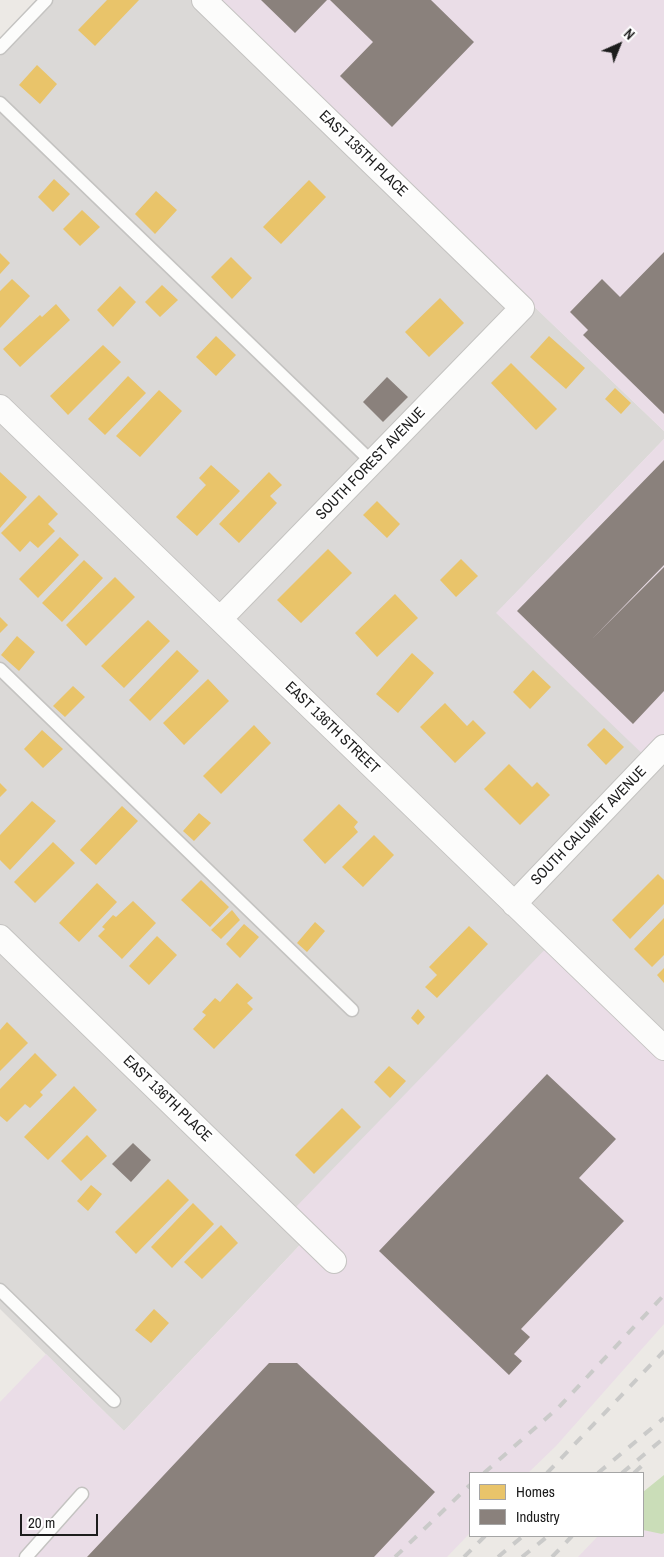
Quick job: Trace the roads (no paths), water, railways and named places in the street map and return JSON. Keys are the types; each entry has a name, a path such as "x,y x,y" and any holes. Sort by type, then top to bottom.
{"street":[{"name":"EAST 135TH PLACE","path":"204,0 522,308"},
{"name":"SOUTH FOREST AVENUE","path":"220,619 522,308"},
{"name":"EAST 136TH STREET","path":"0,407 664,1048"},
{"name":"SOUTH CALUMET AVENUE","path":"514,904 664,747"},
{"name":"EAST 136TH PLACE","path":"0,937 334,1261"}],"lane":[{"path":"0,48 46,0"},
{"path":"0,103 372,462"},
{"path":"0,669 352,1010"},
{"path":"0,1290 114,1401"},
{"path":"26,1557 82,1494"}],"railway":[{"path":"485,1472 559,1407 664,1295"},
{"path":"548,1472 664,1351"},
{"path":"599,1472 664,1418"},
{"path":"623,1472 664,1438"},
{"path":"635,1472 648,1460"},
{"path":"395,1557 469,1486"},
{"path":"464,1557 484,1537"},
{"path":"498,1557 522,1537"},
{"path":"522,1557 547,1537"},
{"path":"552,1557 571,1537"}]}
